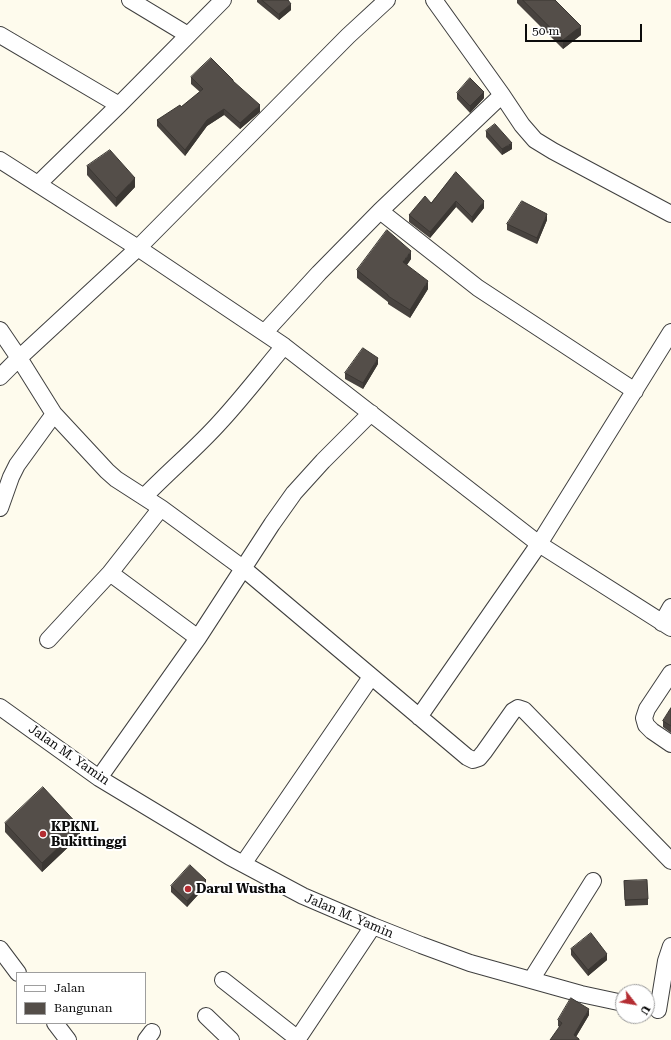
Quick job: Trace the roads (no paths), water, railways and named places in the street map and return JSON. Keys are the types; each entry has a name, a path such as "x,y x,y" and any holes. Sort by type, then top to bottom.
{"street":[{"path":"130,0 188,35"},
{"path":"38,184 119,105 222,0"},
{"path":"0,377 138,248 348,36 387,0"},
{"path":"434,0 522,125 535,140 671,214"},
{"path":"0,35 119,105"},
{"path":"265,332 319,272 380,211 502,95"},
{"path":"0,160 138,248 265,332 538,544 667,625 671,607"},
{"path":"380,211 478,288 635,391"},
{"path":"0,330 54,414 107,471 121,483 161,508 244,569 466,757 473,760 479,758 513,711 518,708 524,710 671,861"},
{"path":"419,717 538,544 671,332"},
{"path":"144,497 161,479 200,444 284,346"},
{"path":"99,778 198,638 272,524 294,494 323,461 371,413"},
{"path":"0,508 17,466 54,414"},
{"path":"48,640 110,573 161,508"},
{"path":"110,573 198,638"},
{"path":"671,673 647,709 644,718 646,725 649,728 671,744"},
{"path":"243,864 372,677"},
{"name":"Jalan M. Yamin","path":"0,707 99,778 230,857 303,896 373,926 470,963 581,994 615,1001"},
{"path":"531,980 593,881"},
{"path":"223,980 298,1040 373,926"},
{"path":"659,1010 666,961 671,946"},
{"path":"0,949 17,972"},
{"path":"206,1016 231,1040"},
{"path":"56,1024 68,1040"}],"place":[{"name":"KPKNL Bukittinggi","path":"43,834"},
{"name":"Darul Wustha","path":"188,889"}]}
